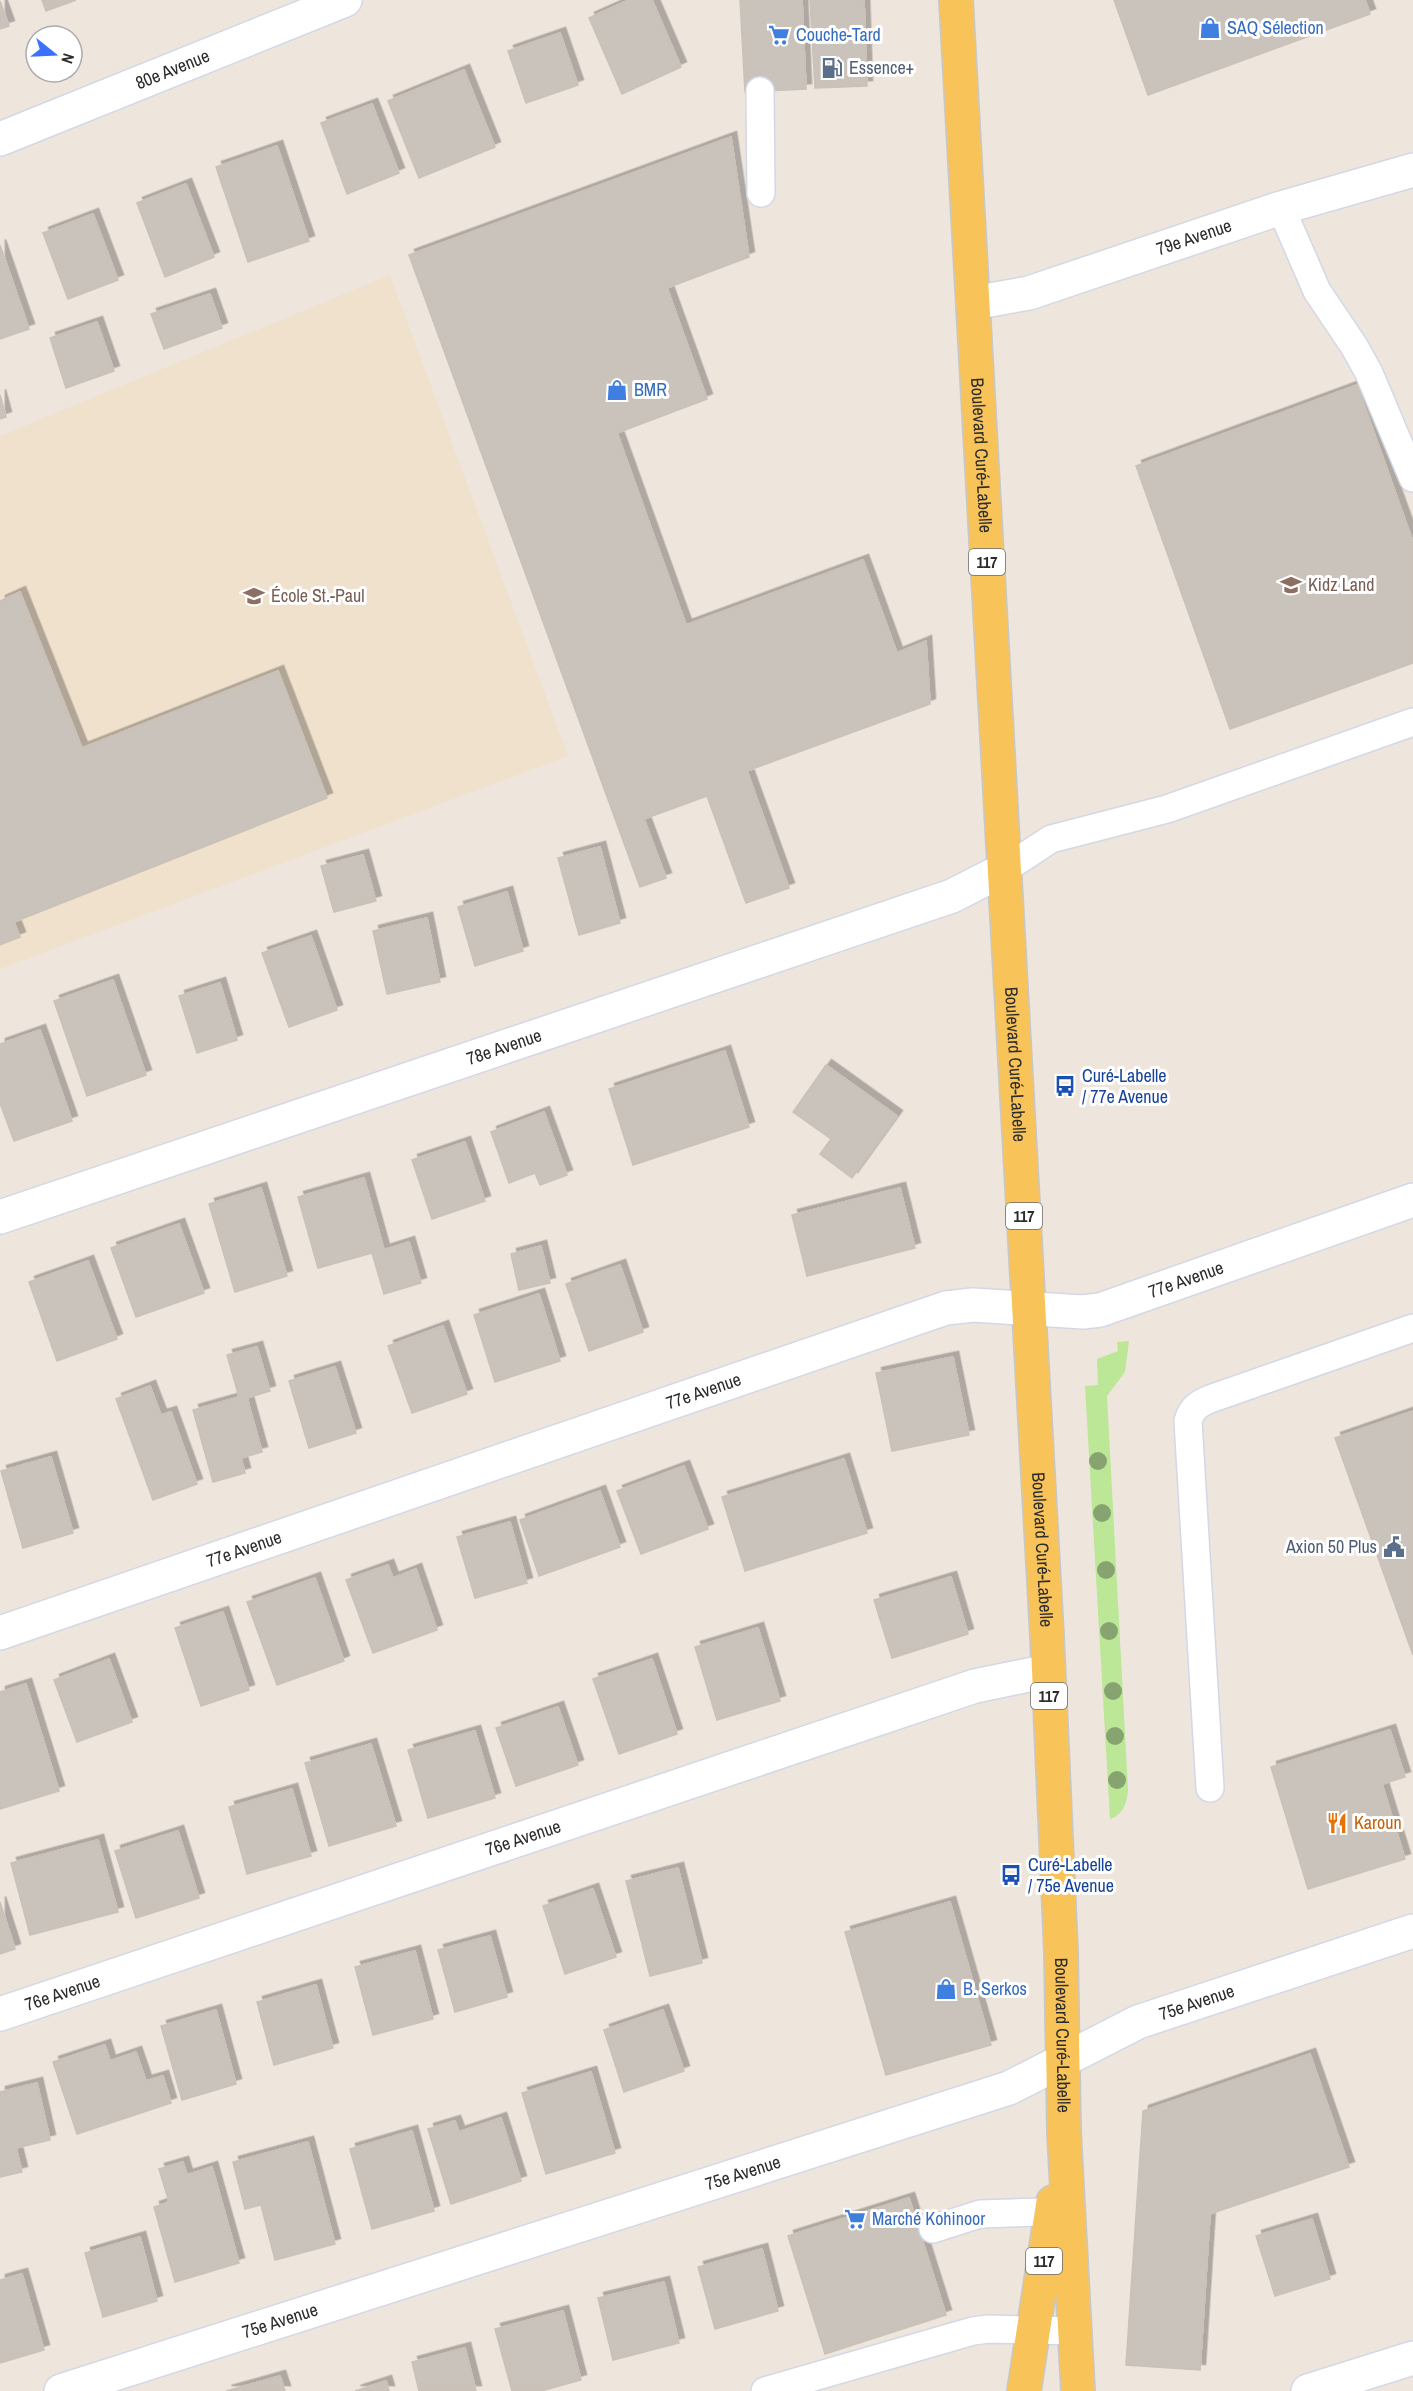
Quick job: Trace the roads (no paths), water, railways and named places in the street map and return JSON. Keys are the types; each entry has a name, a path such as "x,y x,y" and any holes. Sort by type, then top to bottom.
{"main road":[{"name":"Boulevard Curé-Labelle","path":"956,0 1058,1873 1064,2132 1060,2210 1034,2330 1024,2391"},
{"name":"Boulevard Curé-Labelle","path":"1060,2210 1075,2331 1078,2391"}],"street":[{"name":"80e Avenue","path":"0,139 345,0"},
{"name":"79e Avenue","path":"974,303 1040,289 1281,208 1413,170"},
{"name":"78e Avenue","path":"0,1216 952,896 1005,869"},
{"name":"77e Avenue","path":"0,1633 946,1308 974,1305 1083,1312 1100,1310 1413,1200"},
{"name":"76e Avenue","path":"0,2014 975,1686 1048,1671"},
{"name":"75e Avenue","path":"61,2391 1009,2088 1138,2022 1413,1931"},
{"path":"1308,2391 1413,2358"}],"lane":[{"path":"760,91 761,193"},
{"path":"1281,208 1317,291 1369,373 1413,478"},
{"path":"1005,869 1051,839 1167,809 1413,722"},
{"path":"1210,1788 1188,1421 1191,1413 1197,1405 1210,1399 1413,1328"},
{"path":"933,2229 980,2214 1060,2210"},
{"path":"765,2391 973,2331 988,2329 1075,2331"}],"place":[{"name":"SAQ Sélection","path":"1210,28"},
{"name":"Couche-Tard","path":"779,35"},
{"name":"Essence+","path":"832,68"},
{"name":"BMR","path":"617,390"},
{"name":"Kidz Land","path":"1291,585"},
{"name":"École St.-Paul","path":"254,596"},
{"name":"Curé-Labelle / 77e Avenue","path":"1065,1086"},
{"name":"Axion 50 Plus","path":"1394,1547"},
{"name":"Karoun","path":"1337,1823"},
{"name":"Curé-Labelle / 75e Avenue","path":"1011,1875"},
{"name":"B. Serkos","path":"946,1989"},
{"name":"Marché Kohinoor","path":"855,2219"}]}
